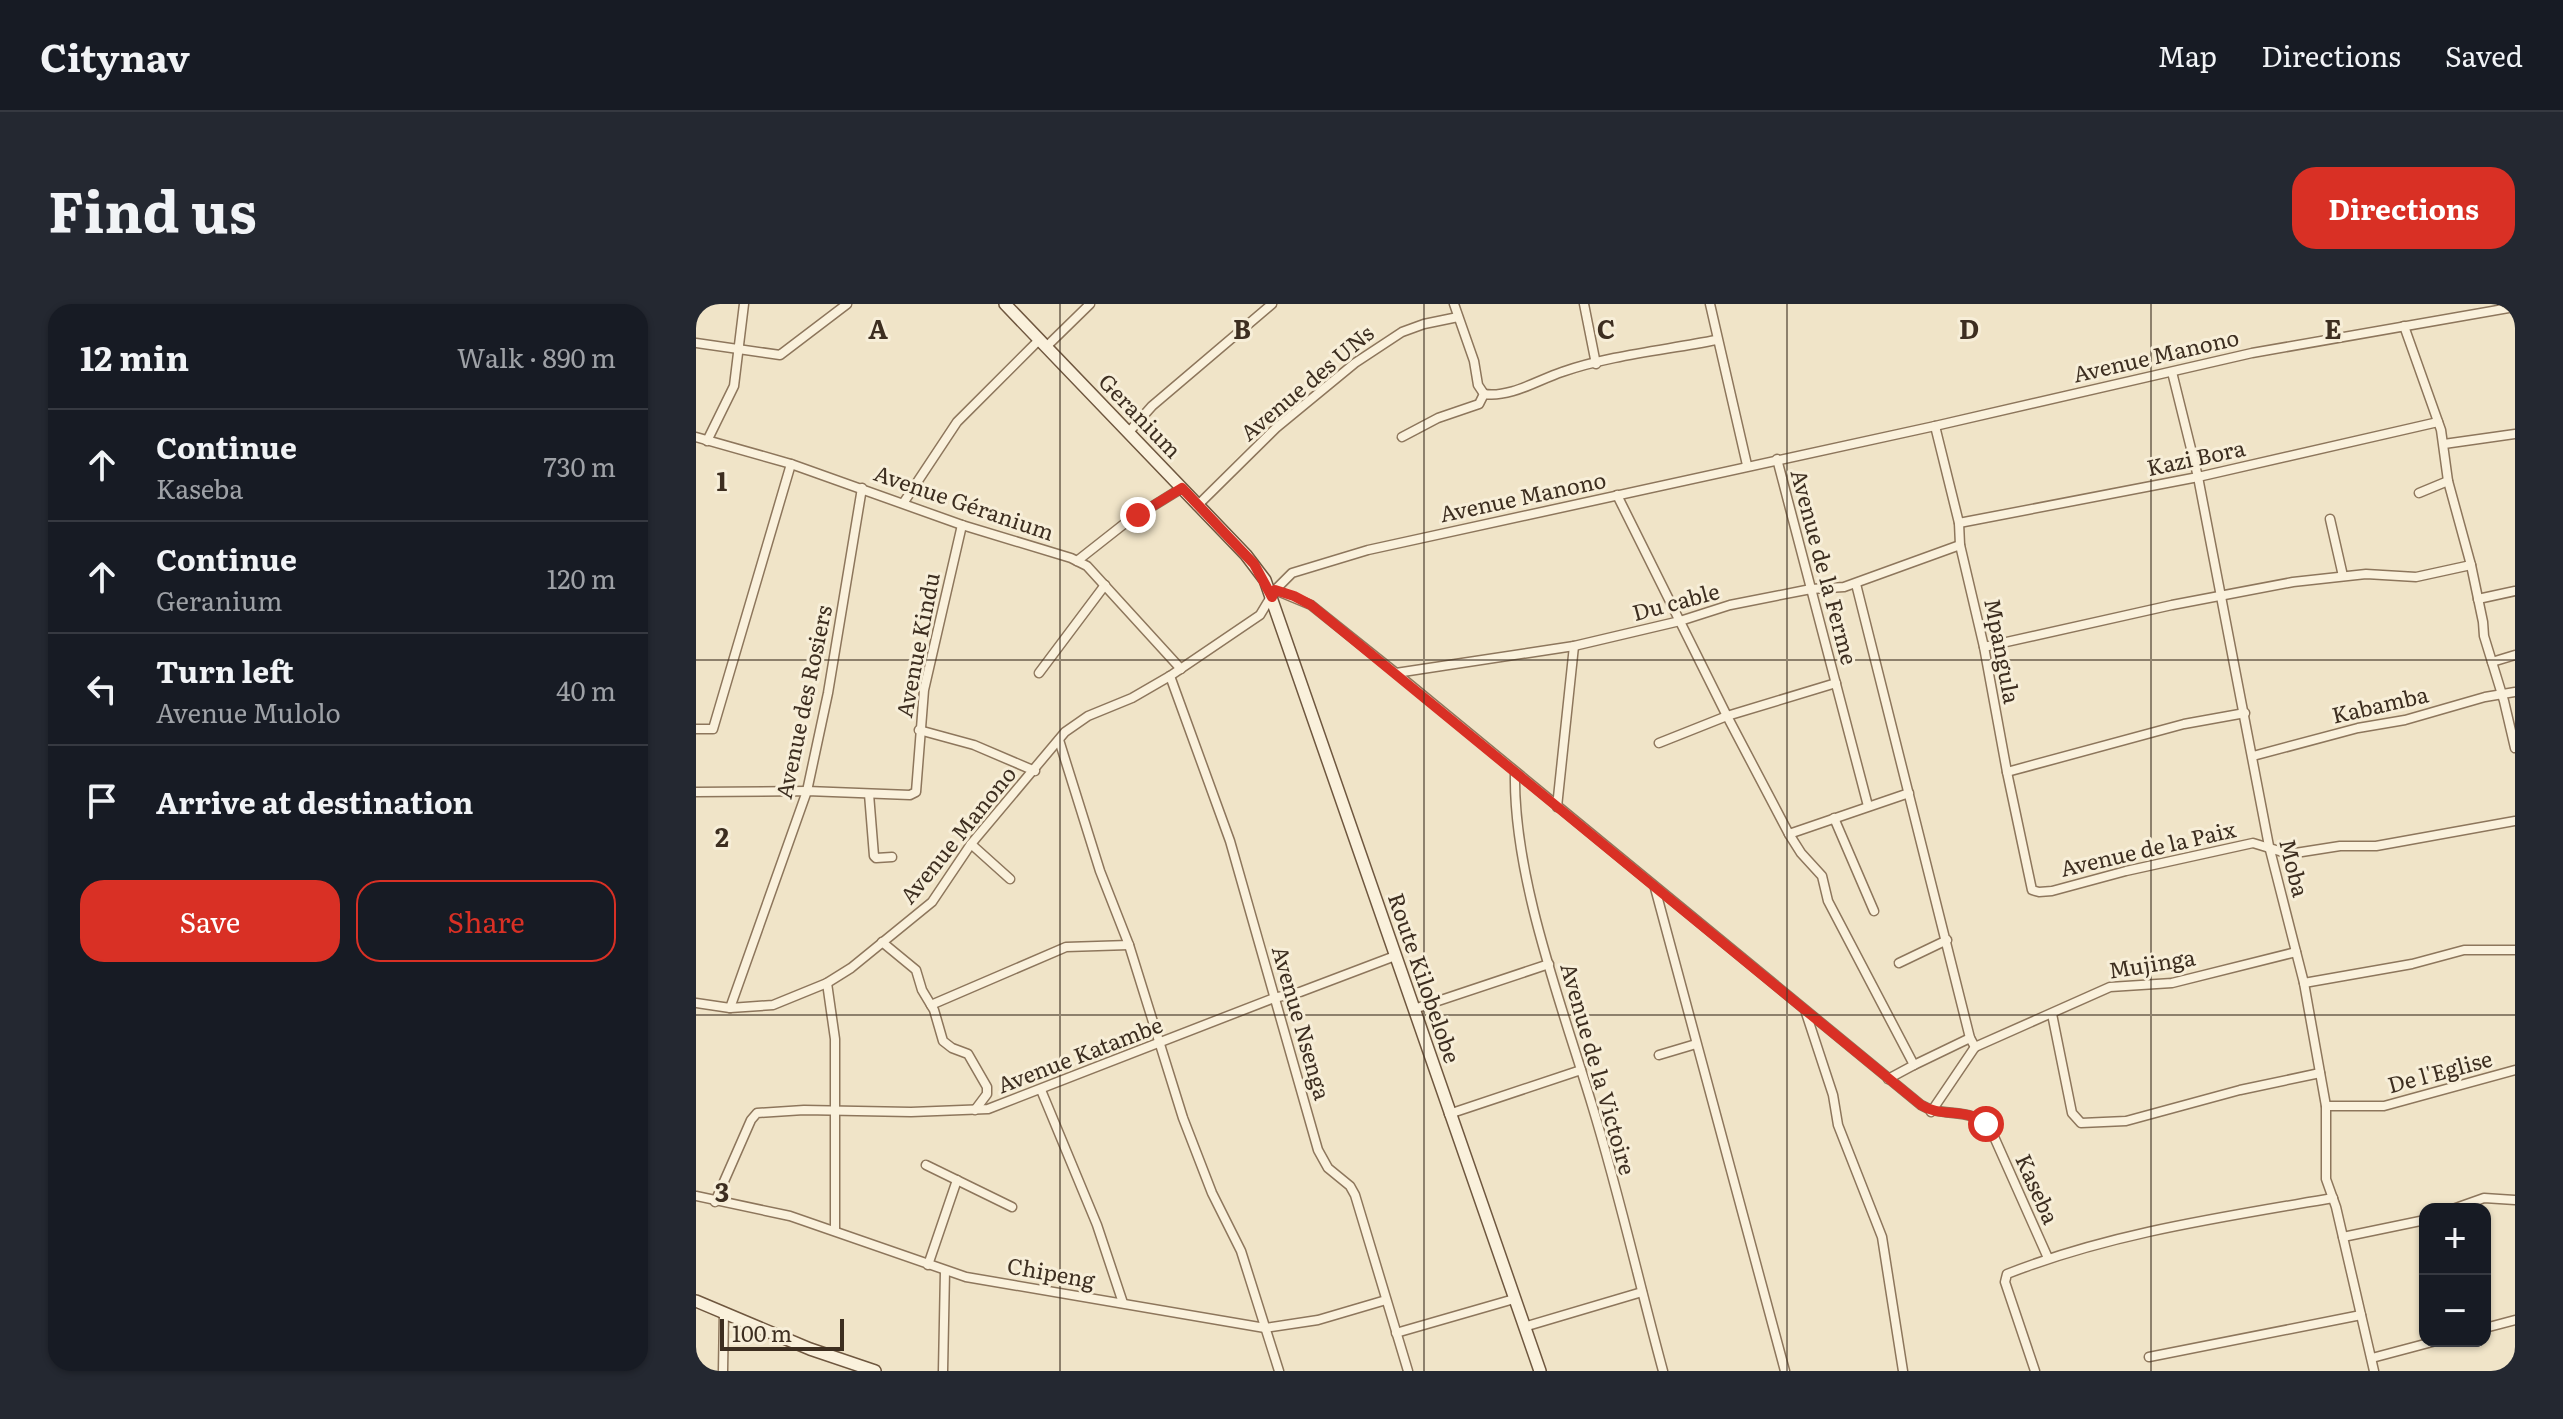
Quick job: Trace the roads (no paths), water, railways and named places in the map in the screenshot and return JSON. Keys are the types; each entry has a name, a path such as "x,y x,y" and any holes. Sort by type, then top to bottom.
{"street":[{"path":"707,441 734,386 744,304"},
{"path":"696,343 780,355 847,304"},
{"name":"Geranium","path":"1005,304 1254,564 1273,594"},
{"path":"904,502 957,422 1043,342 1090,304"},
{"path":"1128,433 1152,406 1272,304"},
{"path":"1454,304 1474,361 1478,385 1484,394"},
{"path":"1584,304 1596,364"},
{"path":"1710,304 1747,465"},
{"path":"2448,304 2450,317"},
{"name":"Avenue Manono","path":"696,1003 730,1008 773,1005 827,983 851,968 932,902 971,844 1059,740 1088,716 1132,698 1170,676 1260,615 1292,573 1322,562 2252,353 2515,307"},
{"name":"Avenue des UNs","path":"1197,506 1276,428 1355,363 1402,332 1458,317"},
{"path":"2404,326 2444,444 2448,481 2471,565 2484,636 2515,748"},
{"path":"1484,394 1520,388 1596,364 1716,340"},
{"name":"Moba","path":"2172,372 2198,477 2269,846 2304,983 2326,1106 2326,1179 2343,1237 2374,1371"},
{"path":"1402,437 1438,418 1479,404 1484,394"},
{"name":"Kazi Bora","path":"1959,523 2198,477 2438,422"},
{"name":"Mpangula","path":"1935,426 1959,523 1960,545 1984,647 2030,884"},
{"path":"2444,444 2515,434"},
{"name":"Avenue Géranium","path":"696,437 791,464 962,525 1077,561 1087,566 1181,669"},
{"name":"Avenue de la Ferme","path":"1777,459 1868,806"},
{"path":"696,729 713,729 791,464"},
{"path":"2419,493 2448,481"},
{"name":"Avenue des Rosiers","path":"730,1008 807,791 828,693 862,488"},
{"path":"1077,561 1124,524 1182,488"},
{"path":"1617,495 1789,834 1822,876 1828,901 1914,1065"},
{"path":"2330,519 2343,576"},
{"name":"Avenue Kindu","path":"696,792 807,791 910,795 916,792 924,690 962,525"},
{"name":"Du cable","path":"1396,673 1574,646 1680,621 1730,605 1811,589 1856,584 1960,545"},
{"path":"1984,647 2221,595 2343,576 2383,574 2416,577 2471,565"},
{"path":"1273,594 1294,596 1311,605 1806,1013 1931,1112 1975,1047 1970,1038 1856,584"},
{"path":"1039,673 1105,585"},
{"path":"2478,599 2515,591"},
{"name":"Route Kilobelobe","path":"1273,594 1449,1114 1540,1371"},
{"path":"1557,807 1574,646"},
{"path":"2492,662 2515,655"},
{"name":"Avenue Nsenga","path":"1170,676 1230,841 1318,1150 1332,1172 1353,1190 1408,1371"},
{"path":"1659,743 1727,716 1836,683"},
{"name":"Kabamba","path":"2253,756 2515,692"},
{"path":"2007,772 2184,724 2245,713"},
{"path":"919,730 974,745 1035,771"},
{"path":"1059,740 1100,871 1129,945 1183,1118 1212,1193 1241,1251 1279,1371"},
{"name":"Avenue de la Victoire","path":"1515,773 1523,854 1549,964 1663,1371"},
{"path":"1789,834 1909,793"},
{"path":"869,794 874,858 892,857"},
{"path":"1834,818 1874,911"},
{"name":"Avenue de la Paix","path":"2030,884 2034,891 2052,891 2253,843 2289,854 2330,847 2383,845 2515,821"},
{"path":"971,844 1010,879"},
{"path":"1654,887 1785,1371"},
{"path":"1899,963 1947,940"},
{"path":"882,942 916,970 943,1041 968,1054 987,1087 987,1094 975,1110"},
{"path":"931,1005 1066,947 1129,945"},
{"path":"2304,983 2412,964 2464,950 2515,950"},
{"name":"Mujinga","path":"1975,1047 2110,987 2172,983 2296,952"},
{"name":"Avenue Katambe","path":"715,1202 751,1120 757,1113 993,1108 1274,998 1300,992 1395,956"},
{"path":"1414,1009 1549,964"},
{"path":"827,983 834,1023 835,1230"},
{"path":"1806,1013 1833,1095 1838,1125 1882,1237 1903,1371"},
{"path":"2052,1014 2072,1113 2081,1123 2126,1121 2240,1090 2320,1073"},
{"path":"1888,1079 1970,1038"},
{"path":"1659,1055 1696,1044"},
{"path":"1449,1114 1581,1070"},
{"name":"De l'Eglise","path":"2326,1106 2384,1106 2515,1070"},
{"path":"1041,1090 1097,1225 1123,1303"},
{"name":"Kaseba","path":"1931,1112 1968,1114 1986,1124 2048,1258"},
{"path":"926,1165 987,1192 1012,1207"},
{"path":"928,1265 957,1180"},
{"name":"Chipeng","path":"696,1196 780,1214 835,1230 945,1271 1025,1288 1265,1328 1318,1320 1386,1300"},
{"path":"2035,1371 2005,1278 2007,1274 2048,1258 2140,1234 2333,1198"},
{"path":"2470,1203 2484,1198 2515,1200"},
{"path":"2343,1237 2419,1221"},
{"path":"943,1371 945,1271"},
{"path":"1524,1327 1642,1292"},
{"path":"1396,1333 1514,1299"},
{"path":"696,1301 839,1366 875,1371"},
{"path":"723,1371 724,1312"},
{"path":"2149,1357 2361,1315"},
{"path":"2491,1326 2515,1320"},
{"path":"2372,1358 2419,1346"}]}
